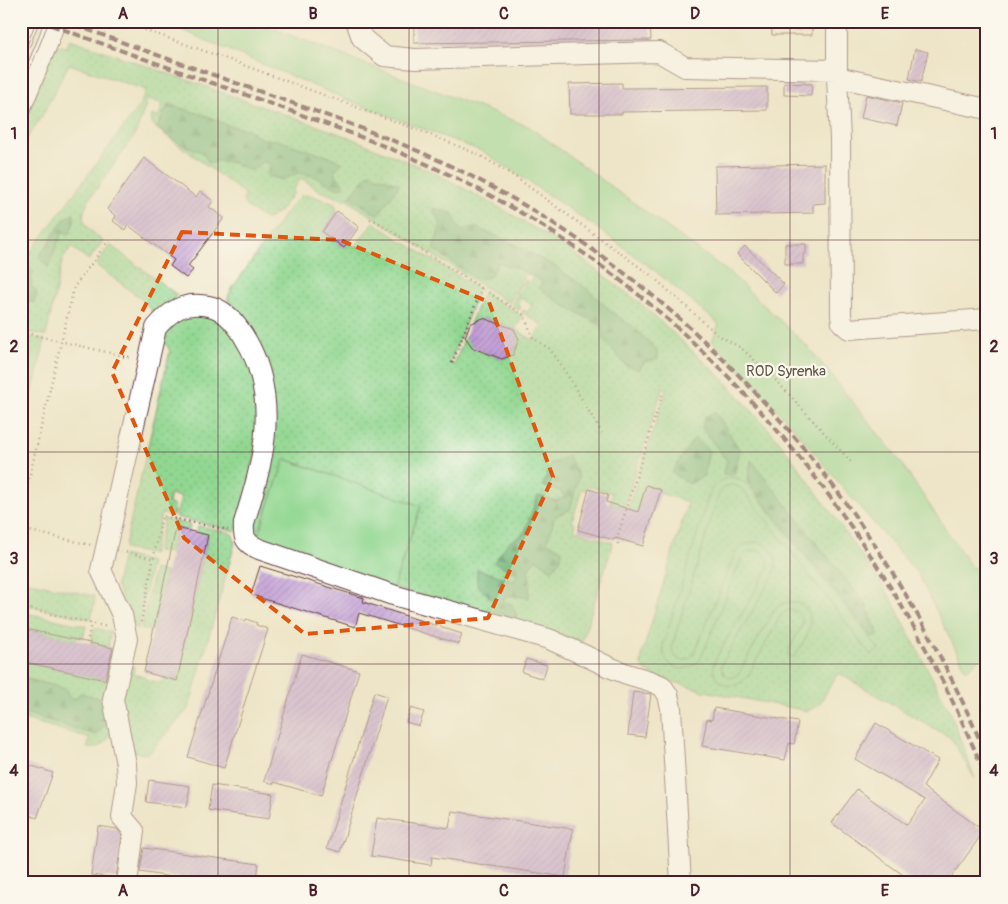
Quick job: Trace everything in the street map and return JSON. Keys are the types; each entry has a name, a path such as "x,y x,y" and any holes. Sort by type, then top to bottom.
{"street":[{"path":"21,40 28,21"},
{"path":"21,107 41,61 55,21"},
{"path":"356,21 362,38 384,56 415,60 659,52 686,67 837,74 987,109"},
{"path":"837,21 842,323 849,329 987,319"},
{"path":"126,883 134,831 122,817 127,783 126,764 113,699 126,633 122,615 101,570 156,328 173,311 189,305 198,305 208,306 224,312 237,325 254,354 259,368 264,397 265,422 261,462 244,523 243,534 246,542 259,550 393,595 548,639 609,667 662,686 668,695 672,708 681,883"}],"path":[{"path":"127,21 137,27 439,138 481,156 505,171 652,276 718,335 741,348 771,375 853,464"},
{"path":"370,219 524,315 533,338 550,349 602,433"},
{"path":"21,514 74,287 109,240"},
{"path":"452,363 482,288"},
{"path":"21,332 148,362"},
{"path":"618,544 617,538 663,392"},
{"path":"21,607 115,628 126,633 139,630 162,516 243,534"},
{"path":"21,529 154,559"},
{"path":"87,643 91,623"}],"highlighted area":[{"path":"182,232 340,240 489,302 553,477 488,618 305,634 184,538 112,372"}],"green space":[{"name":"ROD Syrenka","path":"160,21 253,21 528,126 730,273 810,349 897,457 972,568 980,567 987,602 987,653 966,670 918,574 793,427 712,341 719,324 654,270 593,225 484,152 350,101"},
{"path":"70,39 346,136 435,173 502,209 566,247 640,303 724,380 780,442 831,512 889,595 951,714 975,779 951,738 838,673 819,705 808,711 704,691 652,675 641,665 642,654 688,502 660,493 661,490 646,486 631,535 623,533 630,509 628,508 666,391 663,387 624,508 610,503 612,493 588,486 586,490 582,489 572,522 576,524 574,530 613,543 581,644 577,643 578,640 393,588 421,506 285,459 257,540 251,532 272,410 229,307 228,298 231,290 290,207 301,196 310,195 335,204 337,211 322,232 344,248 348,242 355,247 373,222 402,243 404,242 479,289 450,363 454,365 465,337 473,348 502,359 513,355 519,339 514,329 484,318 470,324 483,292 523,316 515,329 533,340 542,325 522,312 523,310 528,312 532,305 521,298 517,305 521,307 519,310 511,305 526,280 529,282 533,277 526,273 509,303 348,201 320,191 301,178 293,190 294,192 279,212 266,219 246,206 243,201 245,194 156,128 151,121 152,115 158,117 163,104 148,99 135,135 85,207 85,223 103,241 89,260 71,247 63,259 46,336 21,330 21,265 140,105 146,90 69,64 43,114 21,148 21,123 32,103 55,45 66,47"},
{"path":"168,104 210,117 226,125 248,129 262,139 277,140 333,158 342,163 334,171 345,187 336,188 314,176 298,173 282,180 266,175 271,165 263,161 251,171 226,161 209,163 202,152 181,144 157,128"},
{"path":"369,173 400,184 378,215 349,197"},
{"path":"432,208 452,213 461,231 474,227 504,239 556,267 587,289 612,312 632,326 657,350 658,359 644,362 639,370 626,365 603,339 602,326 558,302 539,288 542,282 526,272 498,262 490,277 476,279 433,249 441,225"},
{"path":"74,214 74,223 69,234 62,233 48,267 39,257 65,218"},
{"path":"110,245 177,295 156,321 151,310 143,300 96,265"},
{"path":"25,266 33,271 31,285 37,292 34,302 21,301 21,272"},
{"path":"208,311 237,333 254,372 258,445 236,531 176,517 181,497 170,494 168,503 175,506 173,516 161,514 153,554 124,549 170,351 167,345 159,339 169,319"},
{"path":"23,335 45,340 21,440 21,342"},
{"path":"716,413 740,450 734,475 723,474 727,461 702,428 705,416"},
{"path":"694,438 709,451 704,476 689,484 672,472"},
{"path":"568,455 579,477 570,510 555,516 547,542 562,550 561,559 552,570 536,559 528,569 530,580 529,598 506,595 504,601 511,604 517,615 514,618 493,611 494,601 477,585 477,569 514,581 518,574 494,562 509,542 524,534 538,496 556,501 565,497 560,491 543,486 551,463 557,462"},
{"path":"285,459 421,506 393,588 257,540"},
{"path":"751,460 866,605 879,635 872,637 748,482"},
{"path":"731,477 742,480 750,487 879,649 871,655 744,491 737,486 730,485 721,490 719,494 672,646 674,655 680,660 687,660 694,654 735,553 742,546 750,543 758,542 771,549 775,556 776,564 774,574 722,663 721,667 724,674 731,678 738,675 774,610 779,606 791,602 802,605 807,609 810,627 794,657 787,654 803,623 798,612 791,610 784,612 748,676 742,682 735,685 722,683 718,679 714,666 716,658 768,569 767,558 764,554 756,550 751,551 742,557 701,658 695,664 683,669 671,665 664,654 663,646 710,492 719,482"},
{"path":"164,519 190,525 189,531 176,528 170,553 157,551"},
{"path":"198,526 228,532 233,535 235,543 189,708 148,754 139,753 132,750 120,702 131,666 134,666 133,674 145,677 147,680 162,683 163,678 177,680 208,535 197,533"},
{"path":"123,555 151,562 138,629 133,626 116,585"},
{"path":"154,569 166,572 153,631 141,629"},
{"path":"21,580 94,596 95,600 91,618 21,604"},
{"path":"21,612 86,626 83,638 77,637 76,640 21,628"},
{"path":"94,628 111,632 108,647 91,643"},
{"path":"117,633 119,633 111,732 105,742 99,747 87,748 90,738 21,718 21,661 106,680"},
{"path":"21,677 66,689 69,697 76,698 80,693 103,699 107,723 96,735 21,712"}],"building":[{"path":"414,21 650,21 651,40 414,43"},
{"path":"771,21 812,21 812,35 772,35"},
{"path":"915,49 928,52 921,82 909,79"},
{"path":"622,83 622,88 767,87 767,110 570,114 569,84"},
{"path":"784,83 812,84 811,96 784,95"},
{"path":"866,95 902,103 897,126 861,118"},
{"path":"144,158 196,197 200,191 213,201 209,207 224,218 188,266 193,270 186,278 170,266 174,260 128,225 125,230 113,221 116,216 107,209"},
{"path":"825,164 825,203 813,204 813,213 716,215 715,166"},
{"path":"337,211 359,227 344,248 322,232"},
{"path":"785,244 806,244 803,264 785,264"},
{"path":"745,246 784,284 776,293 737,254"},
{"path":"483,318 514,329 519,339 513,355 502,359 473,348 465,337 470,324"},
{"path":"646,485 661,490 643,546 578,530 589,489 608,495 606,502 638,512"},
{"path":"176,528 208,535 177,681 144,672"},
{"path":"260,566 364,598 363,602 462,634 459,644 359,613 355,627 251,595"},
{"path":"232,617 245,621 246,619 268,629 224,768 188,757"},
{"path":"21,628 113,648 105,680 21,661"},
{"path":"302,654 359,671 321,796 274,782 274,784 264,781"},
{"path":"526,659 547,665 543,679 522,672"},
{"path":"374,692 387,696 340,852 327,848"},
{"path":"633,692 651,694 645,737 628,735"},
{"path":"411,708 424,712 419,726 406,722"},
{"path":"714,708 798,722 794,744 789,743 785,760 702,746 707,719 712,720"},
{"path":"876,723 938,760 923,787 984,831 947,883 914,883 832,823 857,789 907,825 925,800 855,759"},
{"path":"21,762 53,773 37,818 21,812"},
{"path":"149,780 190,786 187,807 146,802"},
{"path":"212,785 273,794 269,819 208,810"},
{"path":"452,811 573,829 565,877 432,857 431,865 371,856 377,818 449,828"},
{"path":"98,826 117,829 122,835 116,878 91,875"},
{"path":"144,848 259,864 256,883 210,883 140,872"}],"tram line":[{"path":"21,62 36,21"},
{"path":"21,85 32,64 49,21"}],"railway":[{"path":"40,21 331,126 431,166 546,228 630,288 706,355 776,429 839,510 896,596 945,686 987,779"},
{"path":"64,21 339,120 434,158 546,218 629,276 705,342 775,414 838,493 895,577 944,665 987,757"}]}
